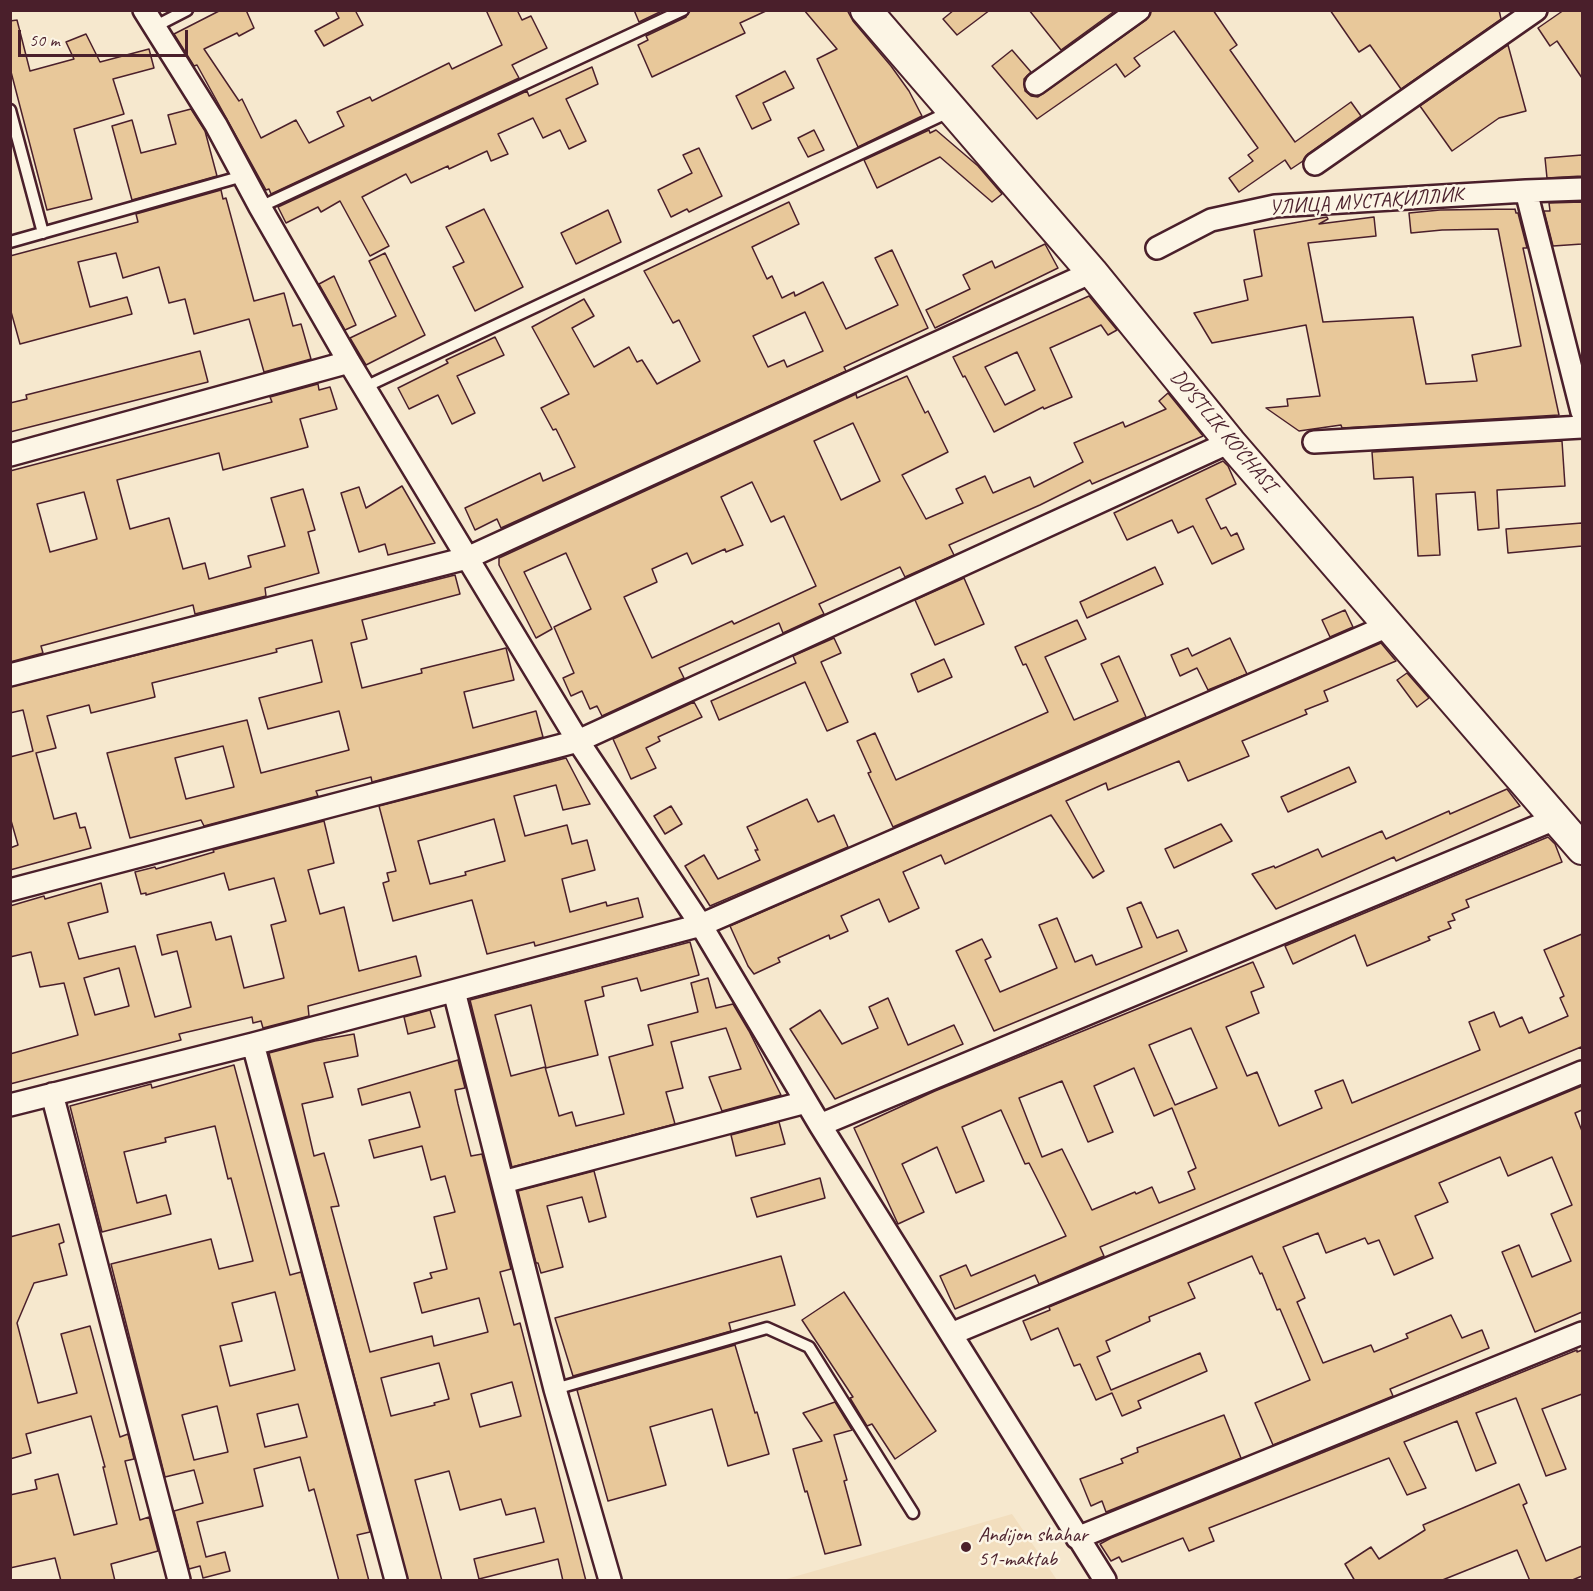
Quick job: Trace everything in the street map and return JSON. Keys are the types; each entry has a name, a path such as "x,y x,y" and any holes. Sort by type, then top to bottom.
{"street":[{"name":"DO'STLIK KO'CHASI","path":"866,10 1092,272 1230,442 1582,849"},
{"path":"1036,84 1139,10"},
{"path":"1316,164 1536,10"},
{"path":"149,19 216,125 260,207 350,362 578,741 700,925 820,1125 1105,1581"},
{"name":"УЛИЦА МУСТАҚИЛЛИК","path":"1157,248 1211,220 1275,206 1526,190 1582,189"},
{"path":"1526,190 1582,412"},
{"path":"10,675 467,558 1092,272"},
{"path":"10,455 350,362"},
{"path":"1314,442 1582,427"},
{"path":"10,890 578,741 1230,442"},
{"path":"10,1105 253,1044 700,925 1390,625"},
{"path":"820,1125 1555,819"},
{"path":"454,991 555,1389 610,1581"},
{"path":"253,1044 396,1581"},
{"path":"951,1334 1582,1072"},
{"path":"52,1094 179,1581"},
{"path":"503,1182 806,1102"},
{"path":"1077,1538 1582,1333"}],"lane":[{"path":"149,19 188,10"},
{"path":"260,207 683,10"},
{"path":"10,110 43,233"},
{"path":"365,387 951,110"},
{"path":"10,242 243,176"},
{"path":"555,1389 767,1328 809,1347 913,1513"}],"shaded area":[{"name":"Andijon shahar 51-maktab","path":"1012,1514 1057,1580 783,1580"}],"building":[{"path":"221,10 246,10 254,28 239,36 237,33 204,49 239,101 242,99 261,138 296,120 309,143 344,126 337,112 370,97 372,101 449,63 452,69 502,45 486,10 517,10 522,20 531,16 547,48 512,65 519,78 271,194 269,189 266,190 197,65 194,66 174,34"},
{"path":"335,10 355,10 363,25 324,46 315,31 339,18"},
{"path":"634,10 664,10 639,22"},
{"path":"690,10 768,10 740,23 745,33 652,77 638,45 648,40 646,36 686,17"},
{"path":"804,10 847,10 853,21 909,91 922,116 858,147 817,59 837,49"},
{"path":"954,10 990,10 957,35 943,19"},
{"path":"1029,10 1116,10 1061,50"},
{"path":"1151,10 1213,10 1237,45 1230,50 1295,142 1351,102 1361,116 1291,169 1285,160 1239,192 1229,178 1253,161 1248,155 1258,148 1174,31 1134,58 1140,66 1125,77 1116,64 1037,119 992,66 1012,50 1031,72 1024,79 1025,91 1031,96 1038,97 1146,20"},
{"path":"1330,10 1499,10 1501,19 1401,89 1370,45 1359,52"},
{"path":"1564,10 1582,10 1582,78 1557,41 1550,46 1538,28"},
{"path":"17,20 30,71 74,59 66,42 86,34 100,62 149,49 154,68 113,79 124,114 74,129 92,199 47,210 10,68 10,21"},
{"path":"1508,45 1526,111 1499,118 1452,151 1420,106"},
{"path":"592,67 598,84 566,99 586,141 569,149 560,130 543,138 533,118 498,134 508,154 491,161 487,151 449,169 448,166 411,183 406,174 362,197 389,246 370,256 340,201 321,212 318,207 286,223 278,207 527,91 529,96"},
{"path":"785,71 794,88 763,103 771,120 752,129 736,96"},
{"path":"191,109 205,131 217,176 132,200 112,126 132,120 141,153 176,144 168,115"},
{"path":"814,130 824,150 808,157 798,138"},
{"path":"929,130 930,133 936,130 978,166 1002,194 992,202 940,157 877,188 864,160"},
{"path":"699,148 722,196 689,212 687,209 671,217 658,190 692,173 683,155"},
{"path":"1582,155 1582,176 1547,178 1545,158"},
{"path":"221,190 223,199 226,198 254,301 284,293 293,326 301,324 311,359 264,372 249,319 194,334 185,299 169,303 159,267 123,278 116,253 78,262 90,307 127,297 132,314 20,344 10,308 10,256 138,222 136,214"},
{"path":"789,202 799,224 752,247 767,279 772,276 782,298 794,292 795,296 823,282 846,329 898,305 875,258 892,250 928,328 844,367 846,371 501,528 497,519 475,530 465,508 540,473 543,481 575,467 556,429 553,430 541,408 569,394 532,327 584,299 594,316 572,328 594,367 629,347 637,362 642,360 657,384 700,361 679,320 673,323 644,271","holes":["805,312 823,351 787,367 784,360 768,367 753,336"]},
{"path":"1582,202 1582,244 1553,246 1544,211 1550,211 1549,203"},
{"path":"484,209 523,287 475,311 453,267 464,262 446,227"},
{"path":"1515,209 1527,248 1523,248 1559,415 1342,428 1341,425 1299,431 1266,408 1288,406 1287,399 1320,396 1306,325 1212,343 1194,313 1248,300 1244,280 1262,276 1254,230 1327,217 1328,219 1319,224 1374,217 1376,236 1308,243 1323,322 1413,317 1426,384 1477,381 1472,355 1521,346 1498,229 1411,233 1409,213 1440,210"},
{"path":"608,210 621,242 576,264 561,233"},
{"path":"1045,244 1058,268 935,328 926,310 970,289 963,275 992,261 995,268"},
{"path":"385,253 425,335 366,365 350,338 396,316 369,261"},
{"path":"334,276 356,325 345,330 319,284"},
{"path":"1089,296 1117,330 1108,335 1101,325 1050,348 1072,397 1044,409 1043,407 994,432 953,357","holes":["1017,352 1035,390 1005,405 985,367"]},
{"path":"495,337 504,355 457,376 475,413 452,424 438,395 409,409 398,388 448,363 446,360"},
{"path":"200,351 208,382 10,432 10,403 27,399 26,395"},
{"path":"907,376 925,413 928,411 948,452 902,475 926,519 963,503 956,489 985,476 993,493 1030,477 1034,487 1083,462 1074,443 1123,422 1125,427 1166,409 1159,401 1168,393 1203,436 1092,484 1090,480 949,545 954,555 905,577 900,567 819,604 824,614 783,633 779,623 679,668 684,678 602,716 597,706 590,709 582,691 571,696 563,678 574,673 554,627 591,609 566,553 524,572 552,629 536,638 499,565 499,558 856,394 857,398","holes":["853,423 880,481 841,500 814,441","752,482 771,522 784,516 816,586 734,624 732,621 652,658 624,597 657,582 652,569 687,553 692,564 725,549 726,552 743,545 721,497"]},
{"path":"318,384 319,390 330,387 337,409 300,419 308,447 223,470 219,453 117,480 130,529 169,518 183,569 205,563 209,579 251,567 248,556 285,546 271,498 303,489 315,530 308,532 319,573 265,588 266,596 195,614 193,605 41,646 43,653 10,662 10,471 272,402 270,397","holes":["84,492 97,539 50,552 37,504"]},
{"path":"1562,441 1565,486 1497,490 1499,528 1478,530 1475,492 1436,494 1440,555 1418,556 1413,477 1374,479 1372,452"},
{"path":"1223,461 1228,466 1236,484 1206,499 1221,529 1226,527 1231,536 1237,533 1244,549 1212,564 1193,526 1178,533 1172,520 1127,540 1114,513"},
{"path":"402,486 435,543 388,555 385,544 359,552 341,493 359,487 366,508"},
{"path":"1582,523 1582,546 1508,553 1506,529"},
{"path":"1155,567 1163,584 1087,618 1080,602"},
{"path":"455,575 460,594 362,620 367,639 351,643 362,688 422,673 421,669 506,648 514,680 464,692 473,728 536,711 543,737 372,782 371,777 316,791 318,796 204,826 201,820 130,838 107,753 247,720 261,773 349,750 339,711 268,729 259,698 322,682 312,640 276,649 277,652 152,683 155,697 91,713 89,705 47,716 56,748 36,753 54,819 76,813 80,828 85,827 91,848 10,870 10,848 18,845 10,817 10,757 33,751 23,710 10,713 10,687","holes":["223,746 234,787 186,799 175,758"]},
{"path":"964,578 984,624 935,645 915,600"},
{"path":"1345,610 1353,627 1330,637 1322,620"},
{"path":"1077,620 1086,639 1045,657 1074,720 1118,701 1101,664 1119,656 1146,717 893,827 868,773 871,772 857,741 875,733 896,780 1048,712 1026,664 1023,665 1015,647"},
{"path":"834,638 841,653 821,662 848,722 827,731 805,682 719,720 711,701 796,663 793,656"},
{"path":"1230,638 1247,674 1208,690 1197,668 1180,676 1171,655 1188,648 1192,656"},
{"path":"1381,643 1396,661 1324,691 1328,701 1305,710 1307,714 1242,741 1249,756 1188,781 1179,761 1108,790 1106,783 1066,801 1104,871 1093,878 1051,815 945,864 941,855 903,872 919,908 889,922 879,899 841,916 848,931 830,939 829,935 778,958 780,962 754,974 748,966 730,926"},
{"path":"944,659 952,677 918,692 911,674"},
{"path":"1407,673 1429,698 1417,707 1397,680"},
{"path":"694,702 702,717 658,737 660,741 646,748 656,768 631,779 613,739"},
{"path":"566,758 590,804 563,810 556,785 514,796 525,836 567,825 572,844 587,840 595,870 562,879 570,912 606,902 607,906 638,898 643,917 535,946 534,942 487,954 472,900 393,921 383,883 389,881 387,873 396,871 379,806","holes":["494,819 505,861 465,872 466,875 430,884 418,841"]},
{"path":"1349,767 1356,782 1288,812 1281,797"},
{"path":"1507,789 1520,806 1396,861 1394,857 1276,909 1252,874 1274,866 1275,868 1318,849 1322,857 1382,831 1386,839 1449,811 1450,814"},
{"path":"807,799 818,822 834,815 848,847 710,906 685,866 704,855 718,879 760,860 755,850 758,850 747,827"},
{"path":"671,806 682,824 665,834 654,816"},
{"path":"324,821 334,863 308,870 320,914 344,907 359,971 416,956 421,976 308,1006 309,1016 263,1028 261,1021 253,1023 252,1017 179,1034 181,1040 10,1084 10,1054 78,1035 64,983 40,987 31,952 10,957 10,906 101,883 108,912 68,923 79,959 135,946 155,1017 191,1007 177,951 162,955 157,935 211,922 216,940 231,936 244,988 284,978 271,925 286,921 274,878 229,890 224,873 146,895 146,893 141,894 135,872 155,867 156,869 214,852 213,850","holes":["119,968 129,1006 95,1015 84,978"]},
{"path":"1221,824 1232,841 1174,868 1165,849"},
{"path":"1548,837 1555,844 1562,862 1466,900 1469,907 1452,914 1455,920 1448,922 1451,928 1428,937 1430,940 1367,966 1355,935 1293,964 1285,946"},
{"path":"1141,902 1157,938 1178,930 1187,951 994,1031 956,951 982,939 991,957 985,960 1000,992 1057,968 1039,925 1057,918 1075,962 1092,955 1096,965 1142,947 1127,908"},
{"path":"1582,934 1582,1050 1581,1047 1100,1247 1104,1256 1039,1284 1035,1275 955,1309 940,1276 966,1265 971,1276 1066,1236 1029,1163 1025,1164 1001,1110 962,1127 984,1181 956,1193 937,1147 902,1164 924,1212 898,1224 854,1128 935,1091 1253,962 1264,987 1251,992 1259,1013 1226,1027 1247,1076 1257,1072 1279,1126 1322,1108 1315,1091 1343,1080 1352,1103 1480,1050 1469,1022 1494,1012 1500,1027 1522,1017 1529,1033 1568,1016 1560,998 1564,996 1544,950","holes":["1191,1028 1217,1088 1175,1105 1149,1045","1134,1068 1154,1116 1172,1108 1196,1168 1188,1172 1195,1189 1159,1203 1152,1187 1092,1210 1062,1149 1042,1157 1019,1098 1062,1081 1088,1142 1113,1132 1094,1086"]},
{"path":"690,942 699,975 641,991 637,978 602,987 604,996 585,1001 598,1055 546,1068 531,1005 495,1015 511,1076 545,1067 559,1116 572,1112 576,1126 624,1114 609,1057 653,1045 648,1025 698,1012 691,983 708,978 716,1008 733,1004 781,1095 722,1111 709,1077 741,1069 726,1028 671,1042 683,1088 666,1092 675,1124 512,1167 470,1000"},
{"path":"888,998 908,1045 954,1025 963,1044 835,1099 790,1029 820,1010 842,1044 878,1028 869,1007"},
{"path":"430,1010 435,1027 408,1034 404,1017"},
{"path":"354,1034 358,1056 324,1063 333,1097 302,1104 314,1156 324,1153 339,1206 331,1207 370,1352 432,1336 434,1346 488,1332 479,1298 422,1313 414,1283 432,1278 430,1273 447,1269 434,1217 455,1212 445,1176 431,1180 422,1146 374,1158 369,1140 420,1127 410,1092 362,1105 358,1089 458,1060 465,1088 455,1090 458,1104 471,1156 482,1154 511,1269 500,1272 514,1325 520,1323 586,1581 563,1581 558,1559 479,1579 474,1559 544,1542 535,1508 506,1515 501,1499 460,1510 449,1471 415,1480 442,1581 408,1581 269,1053","holes":["439,1363 449,1399 434,1403 435,1405 391,1416 381,1378","512,1382 521,1416 480,1427 471,1394"]},
{"path":"234,1065 290,1275 301,1272 370,1532 357,1535 369,1581 339,1581 314,1489 309,1491 300,1457 254,1469 263,1506 197,1522 206,1557 225,1552 230,1571 203,1578 200,1566 189,1569 174,1511 203,1503 194,1470 165,1477 111,1264 211,1239 219,1269 253,1261 231,1178 228,1179 215,1126 165,1138 166,1142 124,1152 137,1203 166,1195 171,1214 102,1232 70,1106 151,1084 152,1088","holes":["275,1292 295,1370 230,1386 220,1346 242,1341 232,1303","298,1404 307,1437 265,1447 257,1414","217,1406 228,1452 194,1460 182,1415"]},
{"path":"1582,1086 1582,1110 1575,1113 1582,1131 1582,1312 1535,1332 1502,1252 1519,1245 1532,1277 1571,1261 1551,1214 1572,1205 1552,1157 1508,1176 1500,1157 1439,1183 1448,1202 1415,1216 1433,1258 1394,1275 1379,1240 1368,1244 1365,1238 1326,1253 1318,1233 1283,1247 1305,1298 1297,1302 1323,1363 1371,1345 1374,1352 1408,1338 1406,1334 1451,1315 1462,1338 1482,1330 1489,1348 1390,1389 1393,1396 1273,1445 1255,1403 1310,1380 1280,1309 1277,1310 1262,1273 1260,1274 1252,1256 1188,1283 1195,1298 1149,1317 1150,1321 1106,1341 1110,1351 1097,1357 1111,1390 1200,1353 1207,1371 1138,1401 1141,1408 1122,1416 1112,1393 1096,1400 1080,1364 1074,1366 1058,1328 1031,1340 1023,1321 1050,1310 1049,1307"},
{"path":"779,1122 785,1144 736,1156 731,1135"},
{"path":"594,1171 606,1217 589,1222 582,1197 547,1206 563,1267 541,1273 536,1263 518,1191"},
{"path":"820,1178 825,1198 757,1217 751,1198"},
{"path":"59,1224 64,1242 59,1244 67,1275 34,1283 17,1323 38,1403 77,1393 61,1334 90,1326 120,1437 128,1434 134,1459 125,1461 140,1520 149,1517 158,1551 111,1564 115,1581 61,1581 55,1558 10,1568 10,1495 37,1489 35,1480 58,1474 74,1535 117,1524 91,1416 26,1434 31,1453 10,1459 10,1237"},
{"path":"781,1256 795,1305 729,1323 731,1331 573,1376 555,1318"},
{"path":"844,1292 936,1431 895,1459 872,1424 867,1426 850,1398 853,1397 802,1320"},
{"path":"735,1345 769,1454 728,1466 712,1409 650,1427 666,1485 608,1501 577,1390"},
{"path":"1577,1350 1577,1352 1582,1350 1582,1394 1542,1409 1566,1469 1546,1476 1516,1398 1476,1413 1496,1463 1476,1471 1457,1421 1404,1442 1426,1488 1407,1495 1389,1458 1209,1528 1214,1541 1189,1551 1183,1538 1122,1562 1119,1557 1111,1561 1100,1544 1111,1538"},
{"path":"835,1402 852,1430 834,1435 847,1480 844,1481 861,1545 825,1554 793,1449 822,1441 803,1413"},
{"path":"1224,1415 1241,1458 1106,1512 1102,1501 1091,1506 1080,1479 1123,1463 1121,1459 1138,1452 1137,1448"},
{"path":"1519,1484 1527,1503 1523,1505 1546,1561 1582,1546 1582,1576 1570,1581 1530,1581 1517,1550 1440,1581 1355,1581 1345,1564 1371,1547 1379,1559 1425,1530 1423,1525"}],"place":[{"name":"Andijon shahar 51-maktab","path":"966,1547"}]}
